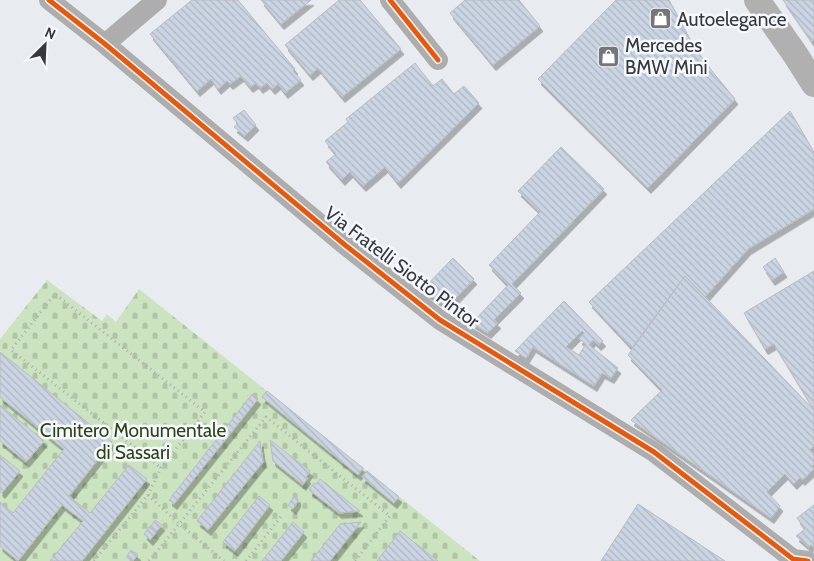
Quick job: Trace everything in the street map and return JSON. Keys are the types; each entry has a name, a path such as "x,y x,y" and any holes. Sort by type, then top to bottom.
{"main road":[{"path":"757,0 811,74"}],"street":[{"name":"Via Fratelli Siotto Pintor","path":"49,0 105,44 344,245 440,320 654,452 793,559 808,561"},
{"path":"105,44 157,0"},
{"path":"390,0 438,60"}],"path":[{"path":"94,561 148,495 161,468 205,412 55,294 11,350 161,468"},
{"path":"149,561 266,417 390,516 355,561"},
{"path":"148,495 179,524 224,561"},
{"path":"246,561 283,514"}],"green space":[{"name":"Cimitero Monumentale di Sassari","path":"47,280 102,321 107,314 116,322 139,289 480,561 0,561 0,339"}],"building":[{"path":"192,0 238,0 295,69 293,71 301,80 285,93 278,84 272,89 267,83 260,88 256,83 250,87 241,76 230,84 227,81 218,89 211,79 197,91 150,34"},
{"path":"261,0 311,0 281,24"},
{"path":"339,0 360,0 401,49 342,97 318,68 310,75 285,45"},
{"path":"465,0 519,0 540,26 493,65 450,13"},
{"path":"616,0 669,0 693,45 735,99 648,188 538,79"},
{"path":"783,0 814,0 814,40 812,42"},
{"path":"415,63 433,86 442,79 454,94 464,86 479,103 398,183 385,167 363,186 350,172 342,180 326,162 336,154 325,141 348,122 346,119"},
{"path":"244,110 256,125 245,136 234,127 238,124 233,118"},
{"path":"790,111 814,152 814,209 748,249 705,297 685,276 632,348 589,302"},
{"path":"561,147 604,189 512,284 521,293 494,320 498,323 488,333 472,323 508,285 489,265 540,212 518,191"},
{"path":"453,258 474,279 453,301 459,307 453,310 422,290"},
{"path":"775,258 784,272 772,280 763,267"},
{"path":"814,271 814,410 774,344 765,349 744,313"},
{"path":"685,276 814,410 814,446 810,450 814,455 814,464 812,466 814,469 802,480 800,478 794,484 785,474 767,492 780,506 771,518 631,420 662,390 628,355"},
{"path":"564,301 603,341 598,345 593,340 589,345 618,368 611,378 602,373 594,386 533,347 526,358 515,351","holes":["582,331 584,333 579,339 586,344 579,355 566,347"]},
{"path":"0,352 112,442 69,496 90,513 129,465 147,479 82,561 50,561 83,521 62,505 18,561 0,546 0,502 13,513 64,449 0,397"},
{"path":"267,391 363,468 358,475 262,397"},
{"path":"252,394 258,399 174,504 169,500"},
{"path":"0,405 44,441 26,462 0,441"},
{"path":"270,440 310,471 303,485 273,461"},
{"path":"260,441 263,462 208,530 197,521"},
{"path":"0,455 20,471 2,493 0,491"},
{"path":"367,471 399,497 394,503 362,477"},
{"path":"320,479 360,511 339,513 309,490"},
{"path":"259,496 270,505 235,551 223,542"},
{"path":"294,497 297,497 298,501 293,509 288,505"},
{"path":"638,504 725,561 601,561"},
{"path":"814,505 814,547 811,545 809,547 796,536 805,529 797,518"},
{"path":"155,520 162,525 156,532 150,527"},
{"path":"293,522 304,532 281,561 262,561"},
{"path":"361,522 330,561 311,561 340,524"},
{"path":"149,527 156,533 150,540 144,534"},
{"path":"400,531 438,561 377,561"},
{"path":"131,550 138,555 133,561 126,557"}],"cycle path":[{"path":"49,0 105,44 345,245 440,320 654,452 793,559 808,561"},
{"path":"390,0 438,60"}],"place":[{"name":"Autoelegance","path":"661,19"},
{"name":"Mercedes BMW Mini","path":"609,56"}]}
